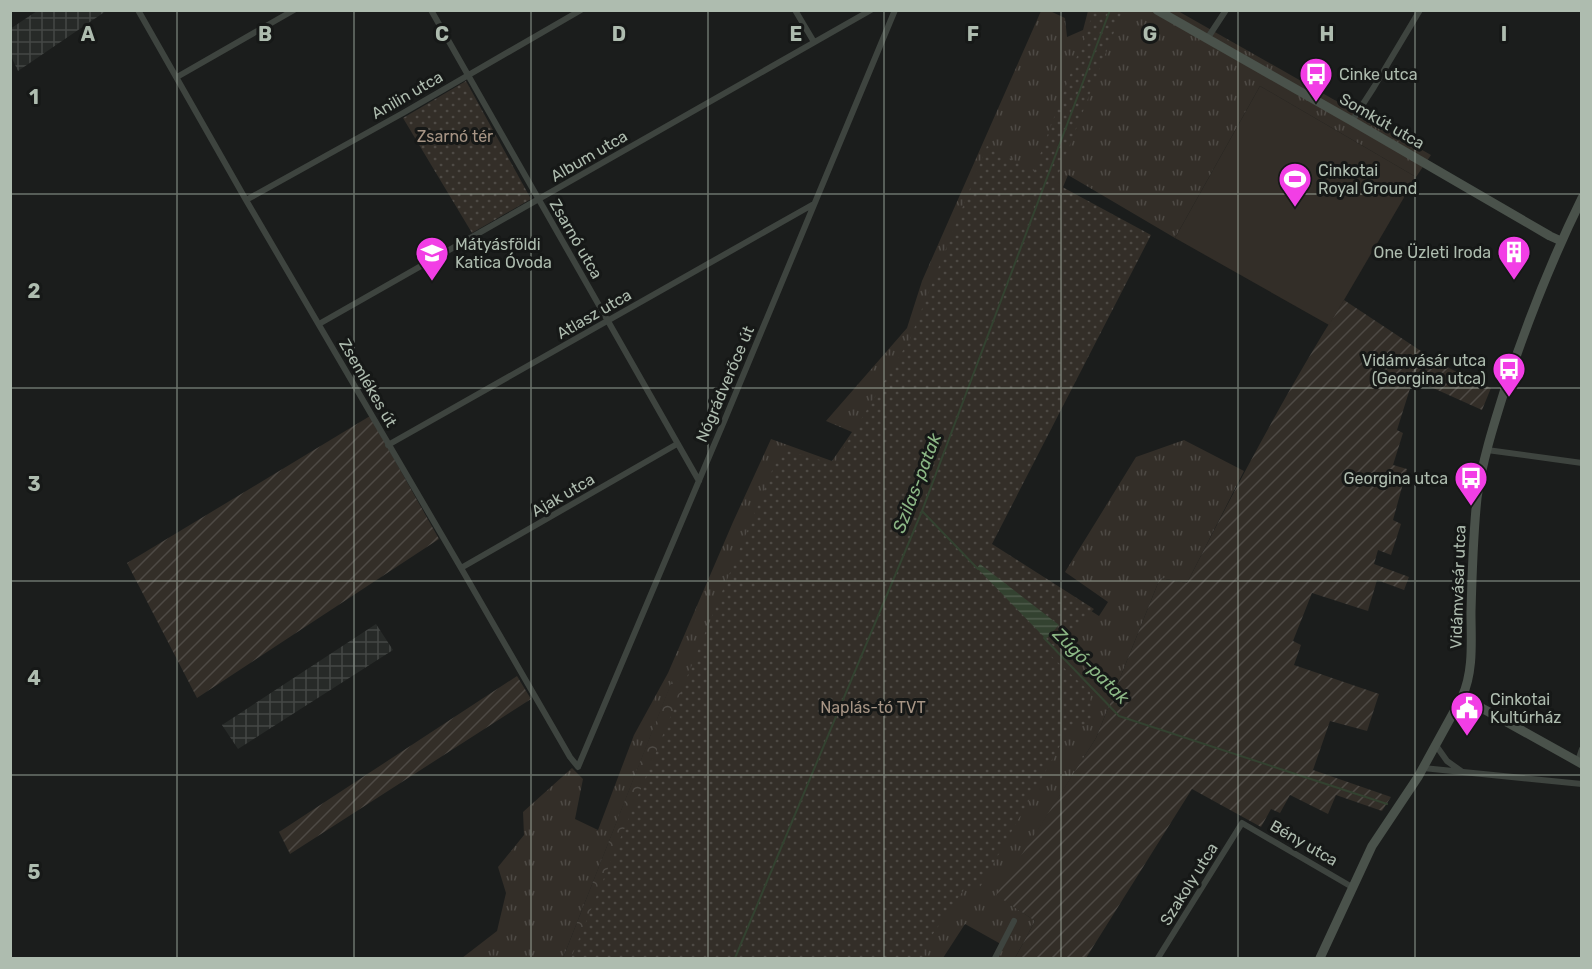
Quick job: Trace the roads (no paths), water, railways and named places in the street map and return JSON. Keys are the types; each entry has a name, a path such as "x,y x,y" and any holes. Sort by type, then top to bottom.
{"main road":[{"name":"Somkút utca","path":"1157,10 1561,241"},
{"name":"Vidámvásár utca","path":"1320,958 1372,846 1423,768 1467,684 1470,669 1473,547 1478,498 1487,450 1523,334 1581,198"},
{"path":"1462,697 1580,762"}],"street":[{"name":"Zsemlékes út","path":"138,10 388,446 564,748 578,767"},
{"path":"177,77 294,10"},
{"name":"Zsarnó utca","path":"430,10 699,481"},
{"name":"Anilin utca","path":"246,200 403,113 580,10"},
{"path":"795,10 814,42"},
{"name":"Album utca","path":"319,324 871,10"},
{"path":"885,10 894,12"},
{"path":"1207,39 1226,10"},
{"path":"1352,121 1420,10"},
{"name":"Nógrádverőce út","path":"578,767 894,12"},
{"name":"Atlasz utca","path":"388,446 813,205"},
{"name":"Ajak utca","path":"461,568 677,444"},
{"path":"1487,450 1581,463"},
{"path":"1435,744 1447,761 1461,771"},
{"path":"1580,762 1581,749"},
{"path":"1423,768 1581,784"},
{"name":"Bény utca","path":"1242,823 1352,887"},
{"name":"Szakoly utca","path":"1158,958 1242,823"},
{"path":"995,958 1014,921"}],"waterway":[{"name":"Szilas-patak","path":"735,958 922,511 1110,10"},
{"name":"Zúgó-patak","path":"922,511 978,569"},
{"name":"Zúgó-patak","path":"1044,638 1119,716 1387,804"}],"place":[{"name":"Cinke utca","path":"1316,103"},
{"name":"Cinkotai Royal Ground","path":"1295,208"},
{"name":"One Üzleti Iroda","path":"1514,281"},
{"name":"Mátyásföldi Katica Óvoda","path":"432,282"},
{"name":"Vidámvásár utca (Georgina utca)","path":"1509,398"},
{"name":"Georgina utca","path":"1471,507"},
{"name":"Cinkotai Kultúrház","path":"1467,737"}],"park label":[{"name":"Zsarnó tér","path":"455,136"},
{"name":"Naplás-tó TVT","path":"873,707"}]}
